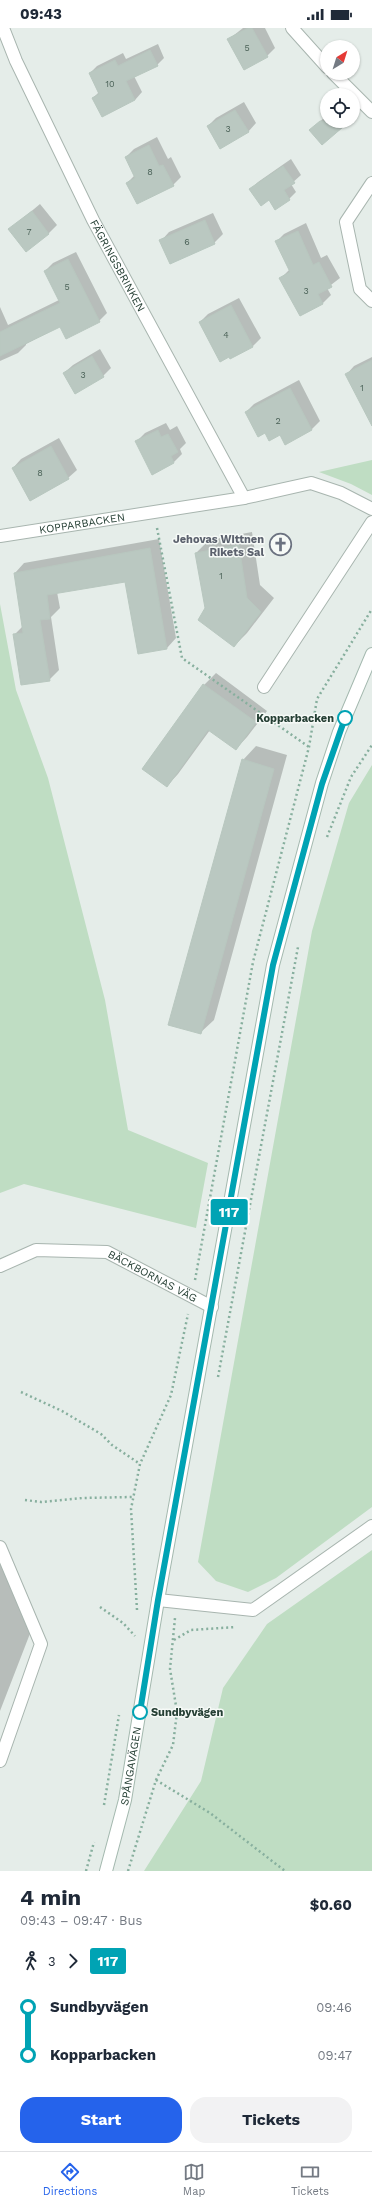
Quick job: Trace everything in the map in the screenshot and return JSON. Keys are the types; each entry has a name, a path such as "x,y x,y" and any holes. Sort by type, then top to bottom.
{"street":[{"name":"FÄGRINGSBRINKEN","path":"3,28 16,61 93,220 244,498"},
{"path":"292,28 320,59"},
{"path":"340,80 372,112"},
{"path":"372,182 346,222 360,289 372,301"},
{"name":"KOPPARBACKEN","path":"0,536 244,498 311,483 341,492 372,509"},
{"path":"264,687 372,522"},
{"name":"SPÅNGAVÄGEN","path":"106,1871 125,1800 158,1600 273,965 322,784 339,732 372,654"},
{"name":"BÄCKBORNAS VÄG","path":"0,1266 36,1250 107,1252 212,1307"},
{"path":"158,1600 253,1610 372,1526"},
{"path":"0,1547 41,1644 0,1761"}],"path":[{"path":"154,512 182,658 309,747"},
{"path":"325,842 351,777 372,745"},
{"path":"217,1384 299,939"},
{"path":"21,1392 62,1411 101,1434 112,1445 140,1464"},
{"path":"25,1500 41,1502 66,1498 132,1497"},
{"path":"128,1871 156,1780 173,1745 177,1712 170,1669 177,1602"},
{"path":"100,1607 123,1623 133,1635"},
{"path":"156,1780 210,1813 285,1871"}],"green space":[{"path":"372,460 372,495 351,484 319,472"},
{"path":"0,604 16,690 48,778 105,1000 128,1130 208,1163 196,1228 24,1184 0,1193"},
{"path":"372,765 372,1507 276,1578 248,1592 216,1581 198,1562 312,931 349,803"},
{"path":"372,1550 372,1871 144,1871 201,1781 223,1688 267,1624"}],"building":[{"path":"248,28 252,28 268,57 244,70 227,39"},
{"path":"150,50 158,66 126,81 135,100 102,117 92,98 99,94 89,73 115,60 118,66"},
{"path":"235,110 249,132 220,149 207,126"},
{"path":"320,121 320,128 342,128 322,145 309,130"},
{"path":"149,145 159,166 163,165 174,186 137,204 126,183 135,178 125,157"},
{"path":"283,166 295,183 284,190 290,200 275,210 269,200 261,206 249,189"},
{"path":"32,211 49,234 26,252 8,229"},
{"path":"205,220 215,244 170,264 159,240"},
{"path":"298,231 313,265 319,262 332,287 318,294 323,304 300,316 279,278 290,272 275,241"},
{"path":"68,259 100,322 66,339 60,327 0,356 0,332 60,303 44,271"},
{"path":"231,305 253,347 230,359 229,357 220,362 199,322"},
{"path":"92,356 104,377 75,394 63,373"},
{"path":"372,360 372,426 345,374"},
{"path":"290,388 312,430 285,445 280,435 269,441 265,433 258,437 245,412"},
{"path":"158,430 161,437 168,434 178,452 171,456 174,463 152,475 135,441"},
{"path":"51,446 69,479 30,501 12,468"},
{"path":"239,545 247,598 261,612 234,647 198,620 205,608 195,553"},
{"path":"150,548 167,649 138,654 125,582 47,595 50,619 40,620 50,681 21,685 13,634 23,633 14,573"},
{"path":"203,684 256,722 236,750 208,730 167,787 142,769"},
{"path":"242,759 274,769 201,1034 168,1025"}],"bus line":[{"name":"117","path":"140,1712 158,1600 215,1292 273,965 322,784 345,718"}],"place":[{"name":"Jehovas Wittnen Rikets Sal","path":"280,545"},
{"name":"Kopparbacken","path":"345,718"},
{"name":"Sundbyvägen","path":"140,1712"}]}
